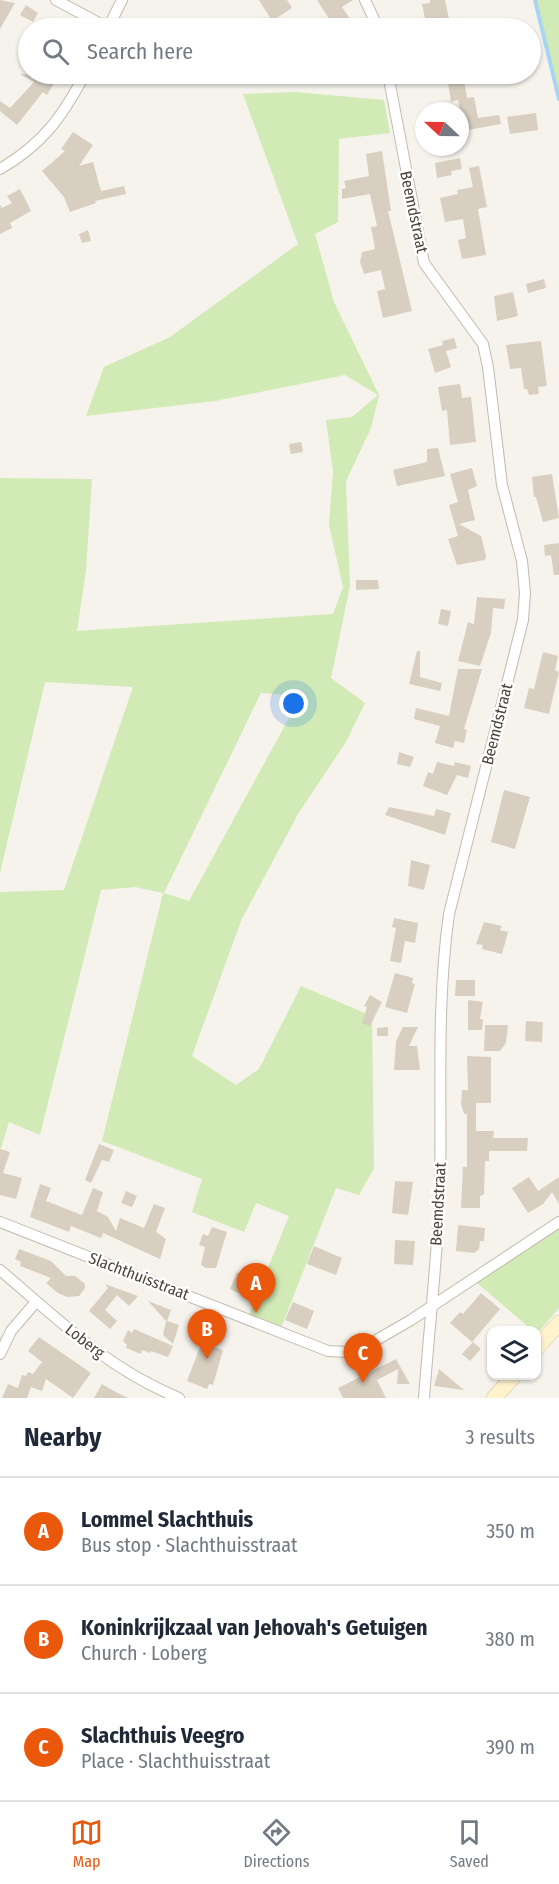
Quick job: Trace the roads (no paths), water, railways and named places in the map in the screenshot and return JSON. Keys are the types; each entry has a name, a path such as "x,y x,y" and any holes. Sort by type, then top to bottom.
{"main road":[{"path":"541,1344 559,1323"},
{"path":"494,1398 510,1380"}],"street":[{"path":"56,0 89,18"},
{"path":"113,18 122,0"},
{"path":"365,0 373,18"},
{"path":"0,169 32,150 48,133 79,84"},
{"name":"Beemdstraat","path":"390,84 424,263 483,344 488,367 502,485 522,561 525,593 523,620 449,914 445,945 441,981 440,1196 424,1398"},
{"name":"Slachthuisstraat","path":"0,1222 328,1351 356,1350 432,1307 559,1222"},
{"name":"Loberg","path":"0,1270 35,1303 129,1375 180,1398"},
{"path":"0,1354 11,1331 35,1303"}],"waterway":[{"path":"535,0 539,18"},
{"path":"541,25 559,99"}],"place":[{"name":"Lommel Slachthuis","path":"256,1313"},
{"name":"Koninkrijkzaal van Jehovah's Getuigen","path":"207,1359"},
{"name":"Slachthuis Veegro","path":"363,1383"}]}
